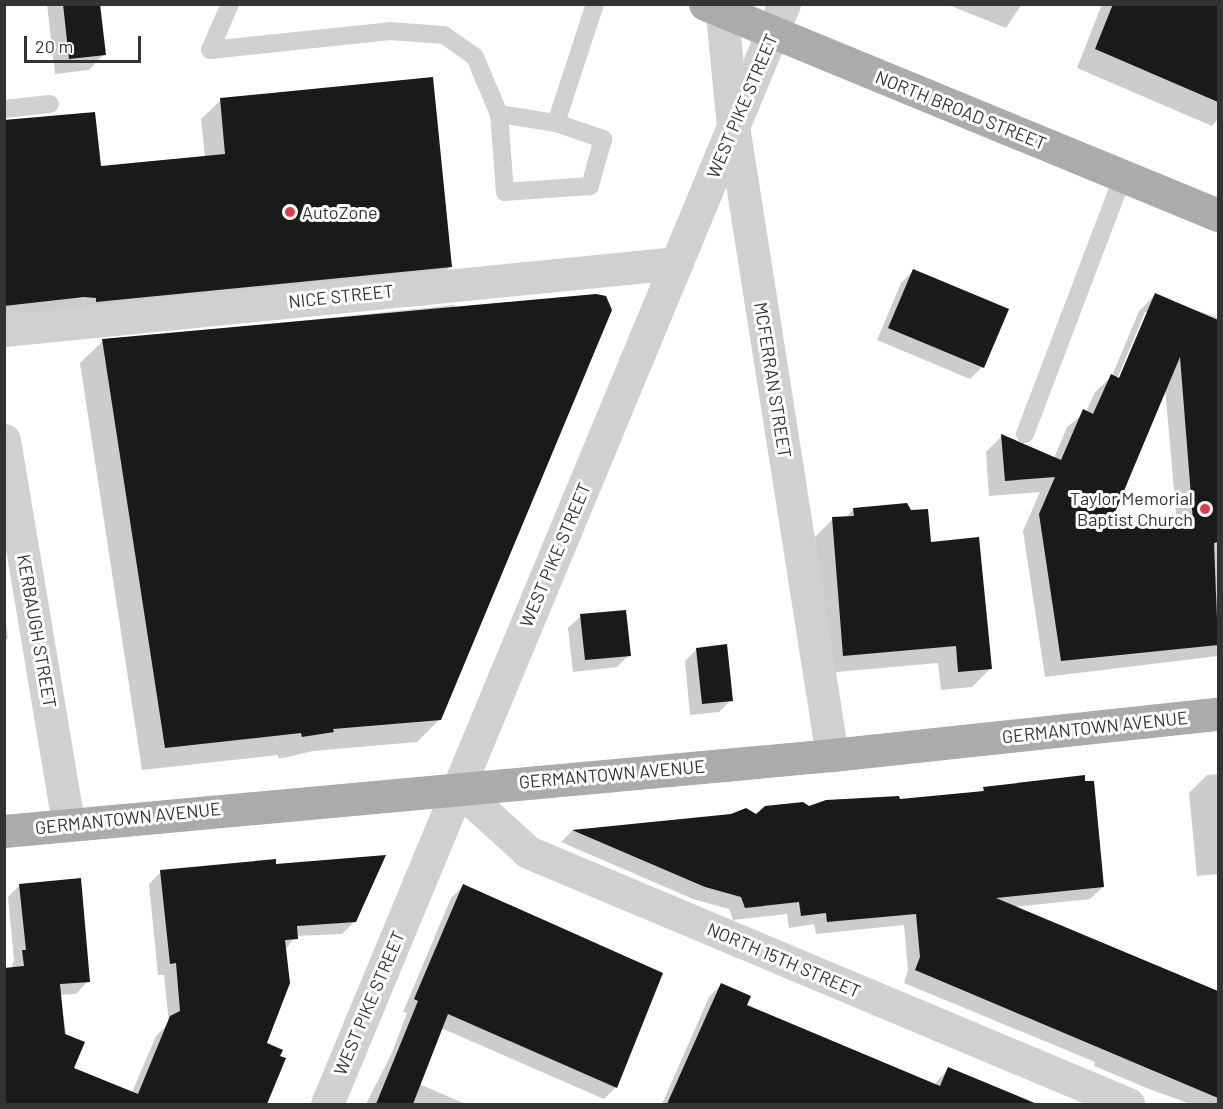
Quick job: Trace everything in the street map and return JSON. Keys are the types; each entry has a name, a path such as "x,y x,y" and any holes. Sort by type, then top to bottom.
{"main road":[{"name":"NORTH BROAD STREET","path":"716,7 778,19 1123,176 1218,215"},
{"name":"GERMANTOWN AVENUE","path":"4,831 68,822 832,755 1218,714"}],"street":[{"name":"MCFERRAN STREET","path":"716,7 832,755"},
{"name":"WEST PIKE STREET","path":"327,1104 778,19"},
{"name":"NICE STREET","path":"4,330 677,263"},
{"name":"KERBAUGH STREET","path":"4,440 68,822"},
{"name":"NORTH 15TH STREET","path":"458,788 528,852 1128,1104"}],"lane":[{"path":"230,4 210,50 390,31 444,35 475,57 499,114 505,192 590,186 603,139 556,123 499,114"},
{"path":"556,123 595,4"},
{"path":"4,109 50,104"},
{"path":"1024,434 1123,176"}],"building":[{"path":"63,4 100,4 106,55 69,59"},
{"path":"1113,4 1218,4 1218,102 1095,49"},
{"name":"AutoZone","path":"433,77 452,267 96,302 96,298 84,297 4,306 4,120 95,112 101,166 225,154 220,98"},
{"path":"913,269 1009,309 984,368 888,328"},
{"path":"1155,293 1218,320 1218,542 1214,543 1218,645 1061,661 1039,514 1055,477 1005,481 1001,434 1061,460 1083,409 1093,414 1111,374 1119,378","holes":["1180,357 1193,521 1108,529"]},
{"path":"596,294 606,296 612,310 441,720 333,729 334,732 302,737 301,733 165,748 102,339"},
{"path":"907,503 911,510 928,509 931,542 979,537 992,669 958,672 956,646 843,656 832,517 854,516 853,508"},
{"path":"626,610 631,656 585,660 580,614"},
{"path":"727,644 733,701 702,704 696,648"},
{"path":"1085,775 1085,781 1094,781 1104,887 996,898 1218,991 1218,1098 915,970 920,957 916,914 827,922 826,913 801,916 799,902 745,908 741,897 705,887 572,830 731,814 746,808 756,814 765,806 803,802 809,806 826,800 899,796 900,799 984,791 983,787"},
{"path":"386,855 356,922 297,926 298,939 285,940 290,983 267,1043 283,1050 280,1056 286,1058 267,1104 4,1104 4,968 24,966 22,950 26,950 19,884 81,878 90,982 60,984 65,1034 85,1042 74,1068 138,1094 170,1016 180,1011 176,963 170,964 160,870 276,859 276,864"},
{"path":"463,884 663,973 617,1088 448,1014 413,1104 376,1104 418,1001 414,999"},
{"path":"721,983 751,996 747,1005 940,1086 948,1067 1037,1104 667,1104"}],"place":[{"name":"AutoZone","path":"290,212"},
{"name":"Taylor Memorial Baptist Church","path":"1205,509"}]}
